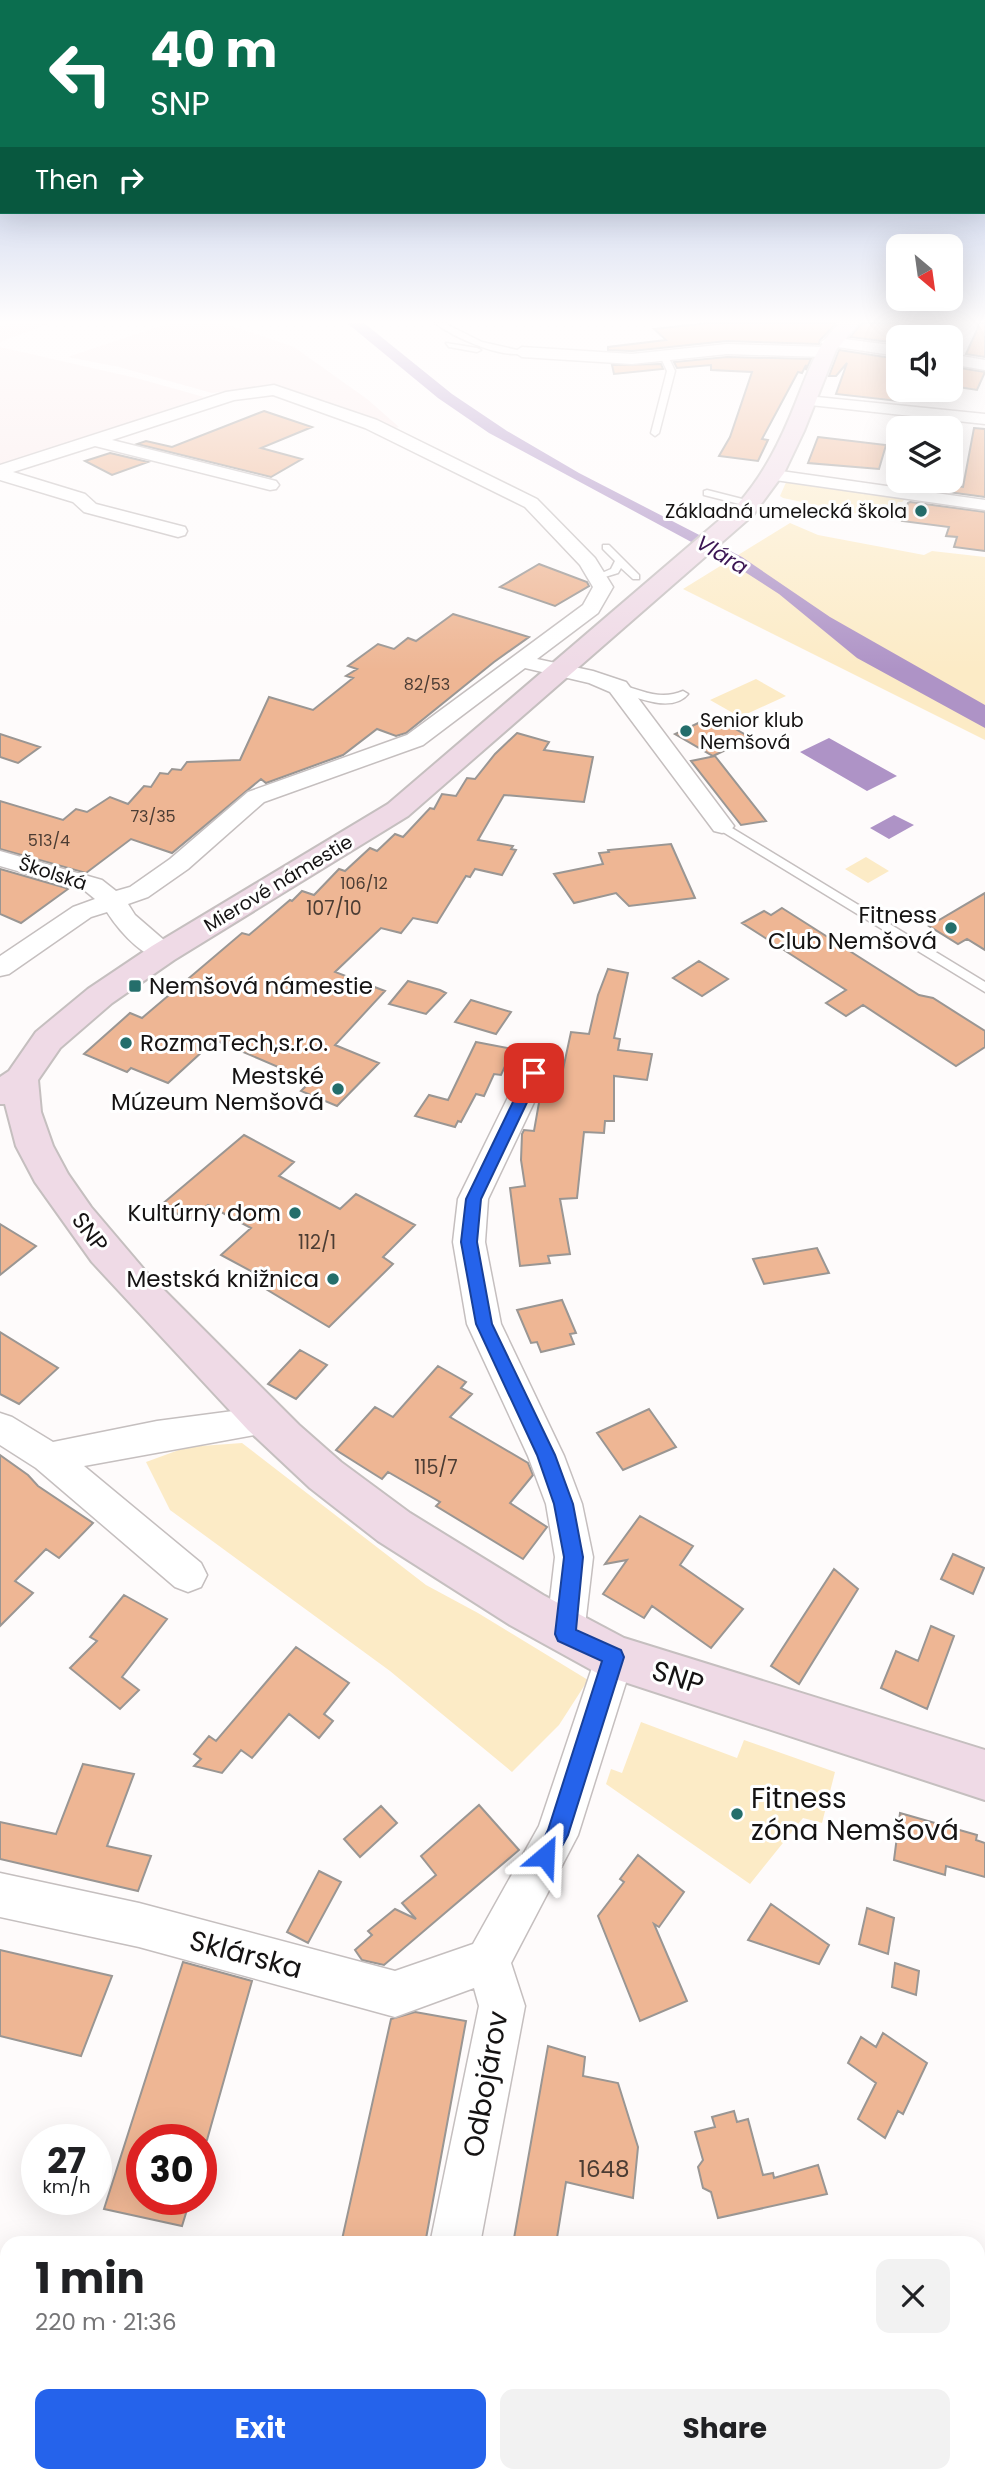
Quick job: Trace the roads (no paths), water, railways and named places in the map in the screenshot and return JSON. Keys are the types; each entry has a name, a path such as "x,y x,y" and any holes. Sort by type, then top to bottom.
{"main road":[{"name":"Mierové námestie","path":"10,1086 48,1040 73,1017 163,953 398,810 748,507 774,475 790,439"},
{"name":"SNP","path":"10,1086 19,1094 13,1127 35,1148 64,1196 105,1253 264,1421 349,1494 440,1557 565,1634 614,1657 985,1775"}],"street":[{"path":"0,472 97,439"},
{"path":"0,968 82,912 139,892 179,864 256,797 410,743 591,609 603,587 598,578 588,562 531,503 401,439"},
{"path":"93,440 270,485"},
{"path":"0,472 79,498 90,508 178,531"},
{"path":"774,475 985,505"},
{"path":"520,661 558,672 575,671 597,676 618,687 722,826"},
{"name":"Školská","path":"0,858 93,885 114,902 125,920 163,953"},
{"path":"534,1073 473,1199 469,1242 484,1324 546,1455 564,1504 573,1557 565,1634"},
{"path":"50,1458 157,1436 264,1421"},
{"path":"0,1427 50,1458 188,1575"},
{"path":"488,1961 557,1835 614,1657"},
{"name":"Sklárska","path":"0,1895 139,1925 395,1994 488,1961"},
{"name":"Odbojárov","path":"457,2236 502,2006 488,1961"}],"lane":[{"path":"707,493 748,507"},
{"path":"606,547 636,577"},
{"path":"598,578 615,571 620,561"},
{"path":"618,687 660,700 679,698 683,694"},
{"path":"722,826 985,988"}],"water":[{"name":"Vlára","path":"500,439 520,439 579,473 742,557 830,617 985,705 985,728 857,658 779,594 734,565"},
{"path":"829,738 897,776 867,791 800,752"},
{"path":"894,815 914,825 889,839 870,828"}],"place":[{"name":"Základná umelecká škola","path":"921,511"},
{"name":"Senior klub Nemšová","path":"686,731"},
{"name":"Fitness Club Nemšová","path":"951,928"},
{"name":"Nemšová námestie","path":"135,986"},
{"name":"RozmaTech,s.r.o.","path":"126,1043"},
{"name":"Mestské Múzeum Nemšová","path":"338,1089"},
{"name":"Kultúrny dom","path":"295,1213"},
{"name":"Mestská knižnica","path":"333,1279"},
{"name":"Fitness zóna Nemšová","path":"737,1814"}]}
